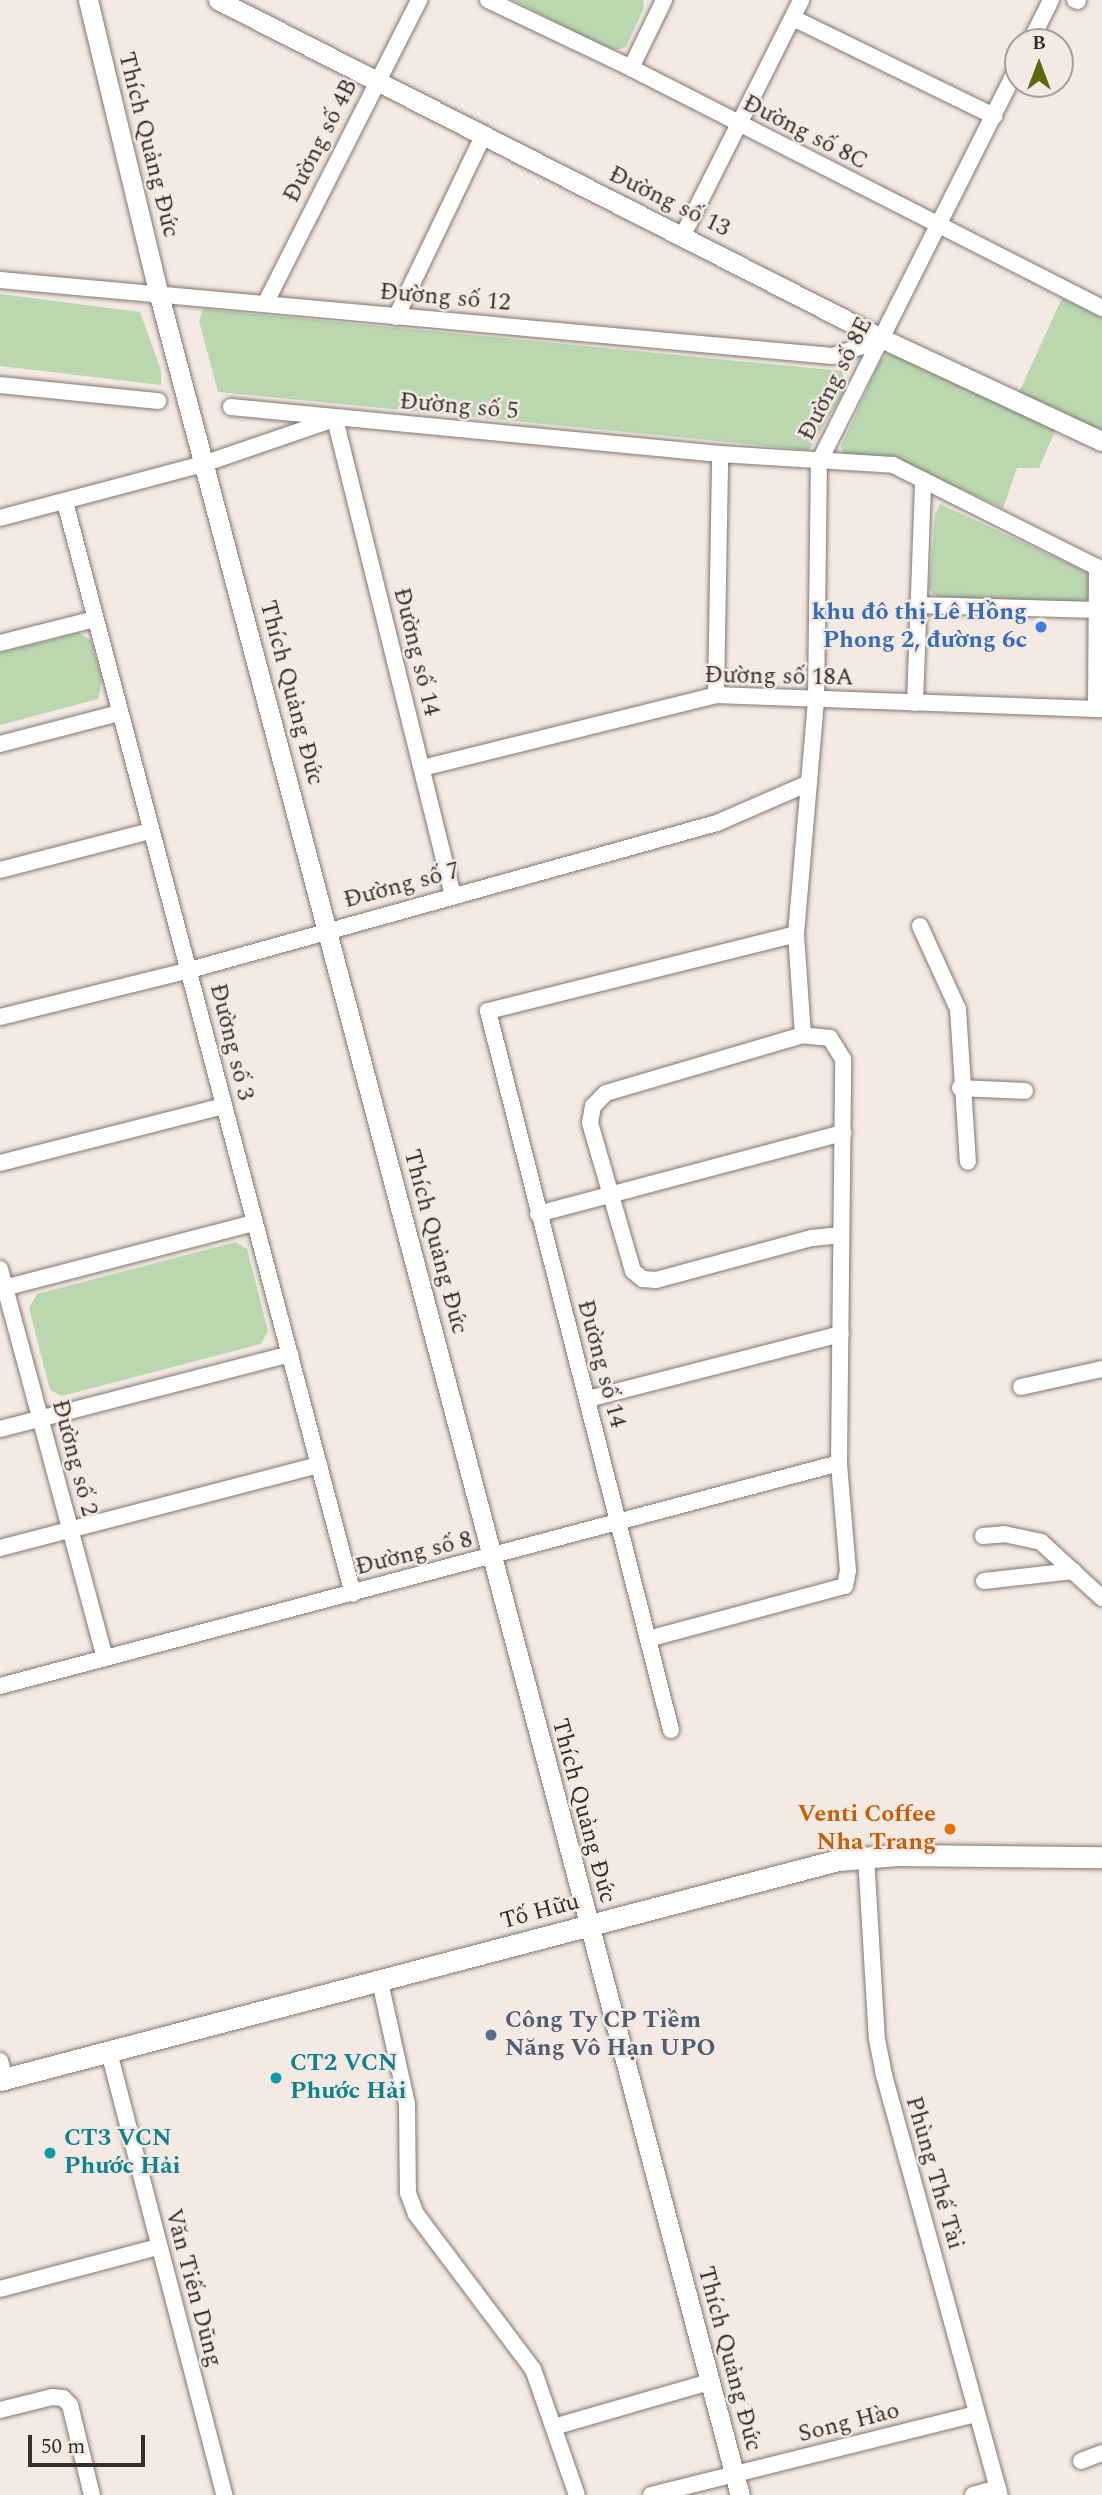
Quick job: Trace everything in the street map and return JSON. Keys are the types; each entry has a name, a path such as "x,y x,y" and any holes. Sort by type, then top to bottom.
{"main road":[{"name":"Tố Hữu","path":"2,2073 109,2052 866,1856 1102,1857"}],"street":[{"name":"Đường số 13","path":"218,0 376,80 482,138 683,235 883,339 1102,441"},
{"name":"Đường số 4B","path":"265,304 376,80 419,0"},
{"name":"Đường số 8C","path":"488,0 631,68 739,126 1102,308"},
{"path":"631,68 664,0"},
{"path":"683,235 801,0"},
{"path":"1037,28 1051,0"},
{"name":"Thích Quảng Đức","path":"89,1 159,295 206,463 588,1926 740,2495"},
{"path":"793,18 993,116"},
{"name":"Đường số 8E","path":"803,1035 796,934 816,701 820,462 1004,94"},
{"path":"397,317 482,138"},
{"name":"Đường số 12","path":"0,280 833,356 883,339"},
{"path":"0,385 159,401"},
{"path":"231,407 335,419"},
{"name":"Đường số 5","path":"0,518 206,463 335,419 720,454 893,465 1097,567 1099,610"},
{"name":"Đường số 14","path":"335,419 453,897"},
{"path":"716,695 720,454"},
{"path":"915,703 923,480"},
{"name":"Đường số 3","path":"65,502 353,1594"},
{"path":"917,606 1099,610 1099,709"},
{"path":"0,643 95,619"},
{"name":"Đường số 18A","path":"422,768 716,695 816,701 1099,709"},
{"path":"0,744 119,713"},
{"name":"Đường số 7","path":"0,1017 190,970 328,929 718,824 809,783"},
{"path":"0,870 150,831"},
{"path":"920,926 954,992 960,1025 960,1088 968,1162"},
{"name":"Đường số 14","path":"670,1730 488,1010 796,934"},
{"path":"648,1639 845,1586 848,1571 839,1463 843,1133 839,1047 830,1038 803,1035 598,1098 590,1123 633,1271 649,1280 812,1238 841,1235"},
{"path":"960,1088 1025,1091"},
{"path":"0,1163 223,1106"},
{"path":"538,1214 843,1133"},
{"path":"2,1288 253,1223"},
{"name":"Đường số 2","path":"0,1269 2,1288 105,1658"},
{"path":"588,1399 841,1334"},
{"path":"0,1429 290,1354"},
{"path":"1021,1387 1102,1368"},
{"name":"Đường số 8","path":"0,1686 493,1558 839,1463"},
{"path":"0,1548 318,1465"},
{"path":"983,1536 1027,1536 1041,1542 1102,1598"},
{"path":"984,1581 1073,1571"},
{"name":"Phùng Thế Tài","path":"866,1856 877,2039 884,2075 999,2492"},
{"path":"380,1982 408,2111 408,2193 416,2214 427,2234 520,2346 556,2426 577,2495"},
{"name":"Văn Tiến Dũng","path":"109,2052 224,2495"},
{"path":"0,2289 159,2247"},
{"path":"556,2426 709,2382"},
{"path":"0,2410 52,2397 63,2398 70,2405 92,2495"},
{"name":"Song Hào","path":"651,2495 976,2414"},
{"path":"1081,2461 1102,2453"},
{"path":"973,2495 999,2492"}],"green space":[{"path":"513,0 643,0 644,8 626,47 612,51"},
{"path":"0,294 140,312 161,370 161,385 0,366"},
{"path":"1062,298 1102,318 1102,435 1017,397"},
{"path":"203,309 842,371 847,387 809,450 218,392 199,321"},
{"path":"891,350 1056,429 1039,468 1017,468 1003,508 901,462 844,456 841,446 880,362"},
{"path":"940,504 1089,573 1089,598 1081,602 943,600 933,594 929,588 935,515"},
{"path":"79,633 91,640 102,681 98,699 0,725 0,653"},
{"path":"236,1242 247,1249 268,1331 261,1344 62,1396 50,1390 29,1308 37,1294"}],"place":[{"name":"khu đô thị Lê Hồng Phong 2, đường 6c","path":"1041,627"},
{"name":"Venti Coffee Nha Trang","path":"950,1829"},
{"name":"Công Ty CP Tiềm Năng Vô Hạn UPO","path":"491,2035"},
{"name":"CT2 VCN Phước Hải","path":"276,2078"},
{"name":"CT3 VCN Phước Hải","path":"50,2153"}]}
